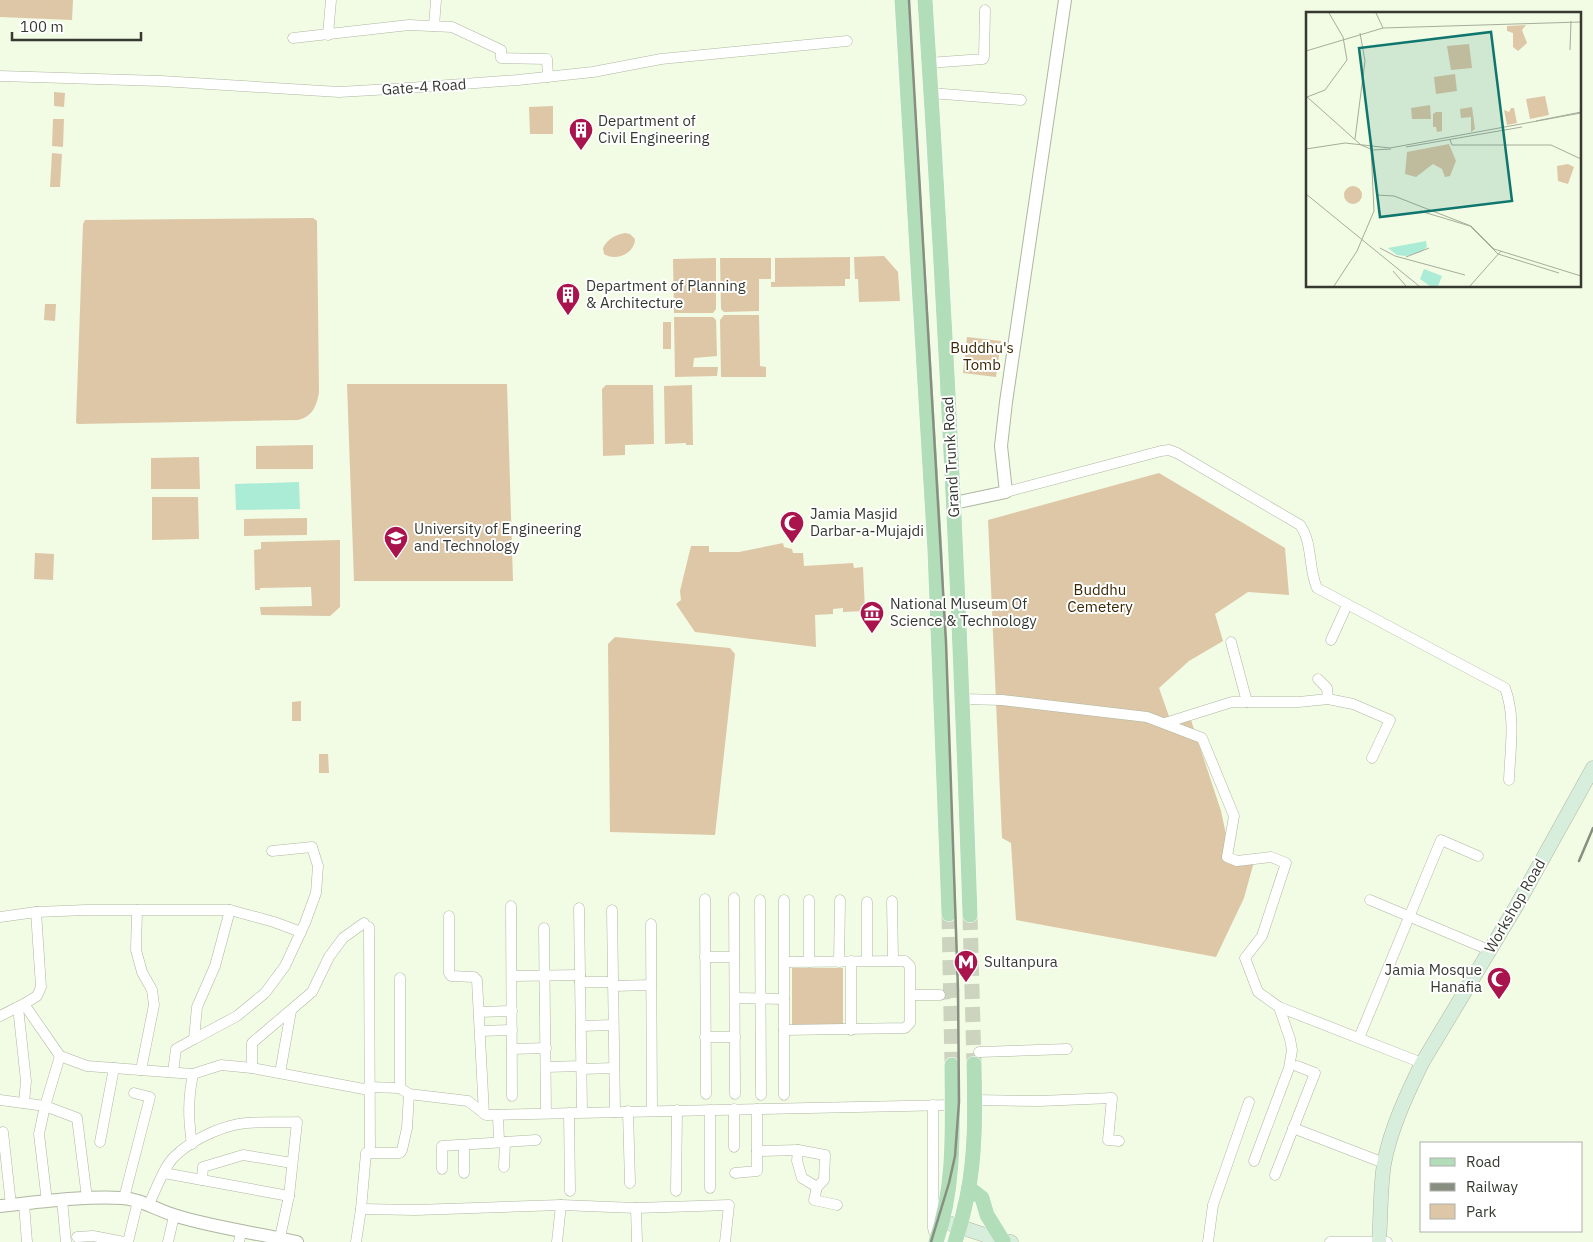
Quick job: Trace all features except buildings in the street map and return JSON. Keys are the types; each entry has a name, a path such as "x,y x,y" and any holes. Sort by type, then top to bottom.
{"main road":[{"name":"Grand Trunk Road","path":"902,0 935,551 949,914"},
{"name":"Grand Trunk Road","path":"925,0 954,504 970,915"},
{"path":"904,20 926,20"},
{"name":"Workshop Road","path":"1379,1242 1384,1163 1400,1113 1422,1063 1517,905 1593,768"},
{"path":"956,1242 969,1188 975,1119 976,1058"},
{"path":"938,1241 952,1162 952,1065"},
{"path":"969,1188 982,1198 987,1215 1007,1241"},
{"path":"942,1221 1007,1241"}],"street":[{"path":"328,35 331,0"},
{"path":"434,26 436,0"},
{"path":"1006,492 1001,446 1006,402 1065,0"},
{"path":"928,63 983,59 985,10"},
{"path":"293,38 409,25 452,27 501,50 501,58 547,59 548,77"},
{"name":"Gate-4 Road","path":"0,76 161,81 339,92 548,77 593,72 661,59 847,41"},
{"path":"930,93 1021,100"},
{"path":"954,504 1169,450 1177,453 1300,525 1308,538 1314,580 1317,588 1505,688 1512,714 1509,780"},
{"path":"1331,640 1348,605"},
{"path":"1231,642 1247,702"},
{"path":"1318,679 1327,688 1328,699"},
{"path":"962,699 1002,700 1147,717 1202,738 1234,816 1227,857 1237,861 1271,857 1286,863 1262,936 1245,958 1258,992 1279,1007 1422,1063"},
{"path":"1165,723 1232,702 1299,702 1328,699 1353,704 1390,720 1372,758"},
{"path":"1360,1038 1441,840 1478,856"},
{"path":"173,1072 176,1049 237,1016 265,993 285,966 301,932 316,893 318,866 312,847 272,851"},
{"path":"734,898 735,1094"},
{"path":"705,899 706,1094"},
{"path":"760,900 761,1095"},
{"path":"784,900 784,1095"},
{"path":"809,900 809,962"},
{"path":"840,900 840,962"},
{"path":"1370,900 1489,950"},
{"path":"867,902 867,961"},
{"path":"892,902 892,961"},
{"path":"511,906 512,1096"},
{"path":"579,908 582,1112"},
{"path":"137,910 136,940 138,960 152,990 154,1005 140,1070"},
{"path":"0,917 36,912 230,910 274,922 301,932"},
{"path":"194,1039 197,1008 215,966 230,910"},
{"path":"612,910 615,1112"},
{"path":"0,1016 37,996 41,987 36,912"},
{"path":"449,916 449,973 451,976 476,978 484,1114"},
{"path":"651,924 652,1111"},
{"path":"252,1068 252,1043 312,992 329,956 343,938 367,925 370,1153"},
{"path":"544,928 546,1113"},
{"path":"705,958 734,957"},
{"path":"851,961 851,1030"},
{"path":"784,1030 905,1028 910,1023 911,996 910,966 905,961 785,962"},
{"path":"512,976 580,978 613,984 652,985"},
{"path":"356,1242 366,1153 400,1153 407,1128 400,978"},
{"path":"911,996 940,995"},
{"path":"734,998 784,998"},
{"path":"21,1005 60,1056 87,1066 193,1074 221,1064 368,1089 405,1091 468,1101 484,1114 952,1105"},
{"path":"21,1005 26,1081 24,1103"},
{"path":"1254,1161 1289,1068 1292,1050 1279,1007"},
{"path":"280,1073 291,1010"},
{"path":"479,1012 512,1011"},
{"path":"581,1026 614,1025"},
{"path":"480,1031 512,1030"},
{"path":"706,1037 735,1036"},
{"path":"512,1049 546,1048"},
{"path":"976,1058 1067,1049"},
{"path":"47,1202 39,1134 60,1056"},
{"path":"1276,1175 1315,1073 1297,1066"},
{"path":"546,1067 614,1068"},
{"path":"100,1142 114,1068"},
{"path":"192,1144 188,1118 193,1074"},
{"path":"124,1198 150,1098 134,1093"},
{"path":"975,1100 1039,1101 1112,1098 1108,1140 1119,1141"},
{"path":"0,1100 45,1106 77,1118 87,1198"},
{"path":"1208,1242 1213,1205 1249,1102"},
{"path":"934,1105 933,1228 938,1241"},
{"path":"734,1109 734,1147"},
{"path":"735,1173 757,1171 756,1109"},
{"path":"676,1191 677,1110"},
{"path":"710,1110 710,1188"},
{"path":"628,1111 630,1183"},
{"path":"569,1113 570,1191"},
{"path":"498,1115 504,1167"},
{"path":"128,1242 143,1203 174,1158 192,1144 219,1129 239,1124 297,1122 289,1196 280,1240"},
{"path":"1293,1128 1384,1163"},
{"path":"4,1132 6,1206 87,1198 124,1198 240,1237 297,1242"},
{"path":"442,1169 442,1146 536,1140"},
{"path":"464,1146 464,1173"},
{"path":"757,1151 798,1150 825,1155 824,1180 817,1187 814,1200 837,1205"},
{"path":"798,1150 797,1161 802,1178 817,1187"},
{"path":"202,1180 204,1167 243,1155 292,1163"},
{"path":"164,1173 289,1196"},
{"path":"62,1200 66,1242"},
{"path":"24,1204 28,1242"},
{"path":"361,1209 416,1210 561,1205 636,1208 729,1205 725,1242"},
{"path":"557,1242 561,1205"},
{"path":"636,1208 637,1242"},
{"path":"168,1242 174,1216"},
{"path":"77,1237 92,1236 124,1242"},
{"path":"1330,1242 1387,1242"}],"green space":[{"path":"0,0 73,0 72,20 0,17"},
{"path":"54,92 65,93 64,107 54,106"},
{"path":"553,106 553,134 530,134 529,107"},
{"path":"53,119 64,119 63,147 52,146"},
{"path":"52,153 62,154 60,187 50,187"},
{"path":"313,218 317,221 319,392 317,402 310,414 298,420 76,423 83,224 85,220"},
{"path":"625,233 630,234 635,239 632,248 628,252 614,257 604,254 603,248 610,239"},
{"path":"884,256 898,272 900,301 859,302 858,279 855,279 854,257"},
{"path":"850,257 850,279 845,279 845,286 771,287 771,282 775,282 775,258"},
{"path":"716,258 716,309 713,313 674,313 673,259"},
{"path":"720,258 771,258 771,279 759,279 759,311 724,312 721,309"},
{"path":"45,304 56,304 55,321 44,320"},
{"path":"724,315 759,315 760,366 766,367 766,377 721,377 720,320"},
{"path":"674,317 713,317 716,320 717,356 694,358 693,367 718,367 717,376 675,377"},
{"path":"663,322 671,322 671,349 663,349"},
{"name":"Buddhu's Tomb","path":"967,337 1001,341 996,377 963,373"},
{"path":"347,384 507,384 513,581 354,581"},
{"path":"606,385 653,385 654,444 625,445 625,455 603,456 602,389"},
{"path":"692,385 693,445 686,445 686,443 665,444 664,386"},
{"path":"313,445 313,469 256,469 256,446"},
{"path":"199,457 200,489 151,489 151,458"},
{"name":"Buddhu Cemetery","path":"1159,473 1285,548 1289,595 1248,592 1215,614 1223,641 1189,661 1159,688 1171,722 1190,717 1221,811 1231,858 1255,858 1244,898 1216,957 1016,920 1011,843 1002,838 988,520"},
{"path":"152,497 198,497 199,539 152,540"},
{"path":"307,518 307,535 244,536 244,519"},
{"path":"340,540 340,607 330,616 261,615 260,607 312,606 311,587 260,588 260,590 255,590 254,550 261,549 261,542"},
{"path":"783,543 784,547 792,549 793,553 803,553 804,566 853,563 854,568 863,567 865,611 843,612 843,608 833,609 833,614 815,615 816,647 695,632 676,604 681,600 680,591 691,546 709,546 709,552 739,552"},
{"path":"35,553 54,554 53,580 34,579"},
{"path":"615,637 730,648 735,654 715,835 610,832 608,644"},
{"path":"301,701 301,721 292,721 292,702"},
{"path":"319,754 328,754 329,773 319,773"},
{"path":"792,968 843,968 843,1024 792,1025"}],"water":[{"path":"299,482 300,509 236,510 235,484"}],"tunnel":[{"path":"949,914 952,1065"},
{"path":"970,915 974,1064"},
{"path":"940,995 951,994"}],"railway":[{"path":"909,0 946,642 958,989 959,1102 955,1156 931,1242"},
{"path":"1579,861 1593,828"}],"place":[{"name":"Department of Civil Engineering","path":"581,151"},
{"name":"Department of Planning & Architecture","path":"568,316"},
{"name":"Jamia Masjid Darbar-a-Mujajdi","path":"792,544"},
{"name":"University of Engineering and Technology","path":"396,559"},
{"name":"National Museum Of Science & Technology","path":"872,634"},
{"name":"Sultanpura","path":"966,983"},
{"name":"Jamia Mosque Hanafia","path":"1499,1000"}]}
